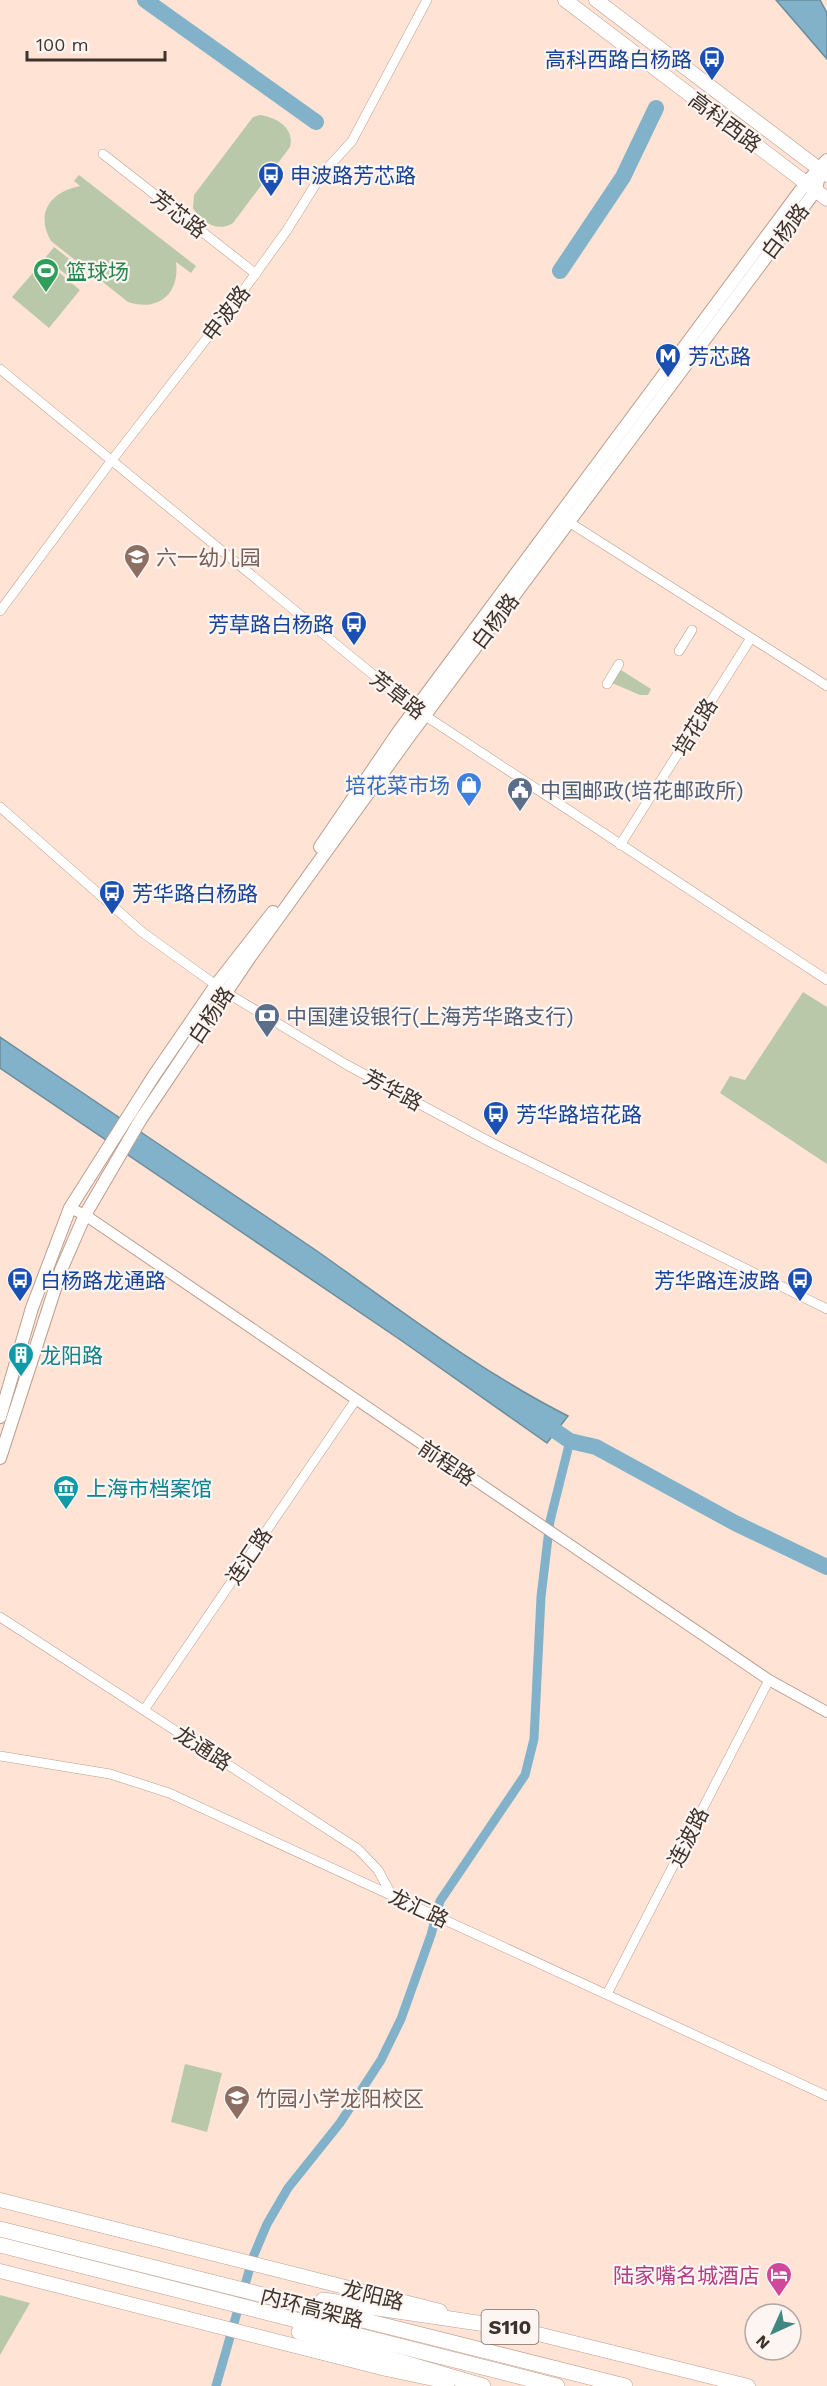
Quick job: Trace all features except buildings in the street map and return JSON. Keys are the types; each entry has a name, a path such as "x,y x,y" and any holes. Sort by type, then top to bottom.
{"highway":[{"name":"内环高架路","path":"0,2229 105,2256 266,2292 625,2386"},
{"name":"内环高架路","path":"0,2246 189,2294 260,2316 551,2385"},
{"path":"266,2292 351,2307 525,2330"},
{"path":"260,2316 483,2386"}],"main road":[{"name":"高科西路","path":"565,0 816,191"},
{"name":"高科西路","path":"596,0 825,169"},
{"name":"白杨路","path":"0,1417 32,1308 70,1208 125,1117 216,985 298,880 564,519 816,191 825,169"},
{"name":"白杨路","path":"0,1458 61,1270 85,1215 138,1125 420,713"},
{"name":"龙阳路","path":"0,2200 748,2386"},
{"path":"0,2271 387,2369 467,2386"}],"street":[{"name":"申波路","path":"0,611 112,460 256,274 322,174 336,163 357,134 427,0"},
{"name":"芳芯路","path":"103,154 256,274"},
{"name":"芳草路","path":"0,369 420,713 827,980"},
{"path":"564,519 827,686"},
{"path":"679,651 692,630"},
{"name":"培花路","path":"620,845 751,638"},
{"path":"607,684 619,664"},
{"name":"芳华路","path":"0,807 142,932 227,993 347,1065 492,1143 827,1310"},
{"name":"前程路","path":"70,1208 85,1215 526,1518 769,1680 827,1712"},
{"name":"连汇路","path":"144,1710 355,1401"},
{"name":"龙通路","path":"0,1617 358,1849 378,1870 391,1894"},
{"name":"连波路","path":"607,1994 769,1680"},
{"name":"龙汇路","path":"0,1756 97,1771 151,1785 827,2096"}],"green space":[{"path":"260,115 278,121 287,129 291,140 290,147 233,223 221,227 205,222 193,208 194,195 253,117"},
{"path":"79,175 196,266 191,273 176,262 175,283 171,291 158,302 139,304 128,302 51,241 46,231 45,221 48,205 61,193 80,186 74,181"},
{"path":"54,247 77,265 68,276 45,258"},
{"name":"篮球场","path":"44,260 80,290 49,328 12,297"},
{"path":"621,670 651,689 648,695 640,695 612,683"},
{"path":"803,992 827,1007 827,1164 720,1093 730,1076 745,1080"},
{"path":"185,2064 222,2073 207,2132 171,2122"},
{"path":"0,2295 30,2303 0,2355"}],"water":[{"path":"776,0 820,0 827,13 827,59"},
{"path":"0,1037 317,1251 471,1359 568,1416 547,1443 402,1341 0,1068"}],"waterway":[{"path":"145,0 316,122"},
{"path":"560,271 623,177 656,108"},
{"path":"538,1419 570,1441 596,1447 735,1523 827,1567"},
{"path":"216,2386 253,2257 267,2224 288,2188 340,2123 381,2060 401,2019 431,1935 440,1901 525,1775 534,1739 541,1597 550,1521 570,1441"}],"place":[{"name":"高科西路白杨路","path":"712,82"},
{"name":"申波路芳芯路","path":"271,198"},
{"name":"篮球场","path":"46,294"},
{"name":"芳芯路","path":"668,379"},
{"name":"六一幼儿园","path":"137,580"},
{"name":"芳草路白杨路","path":"354,647"},
{"name":"培花菜市场","path":"469,808"},
{"name":"中国邮政(培花邮政所)","path":"520,813"},
{"name":"芳华路白杨路","path":"112,916"},
{"name":"中国建设银行(上海芳华路支行)","path":"267,1039"},
{"name":"芳华路培花路","path":"496,1137"},
{"name":"白杨路龙通路","path":"20,1303"},
{"name":"芳华路连波路","path":"800,1303"},
{"name":"龙阳路","path":"21,1378"},
{"name":"上海市档案馆","path":"66,1511"},
{"name":"竹园小学龙阳校区","path":"237,2121"},
{"name":"陆家嘴名城酒店","path":"779,2298"}]}
